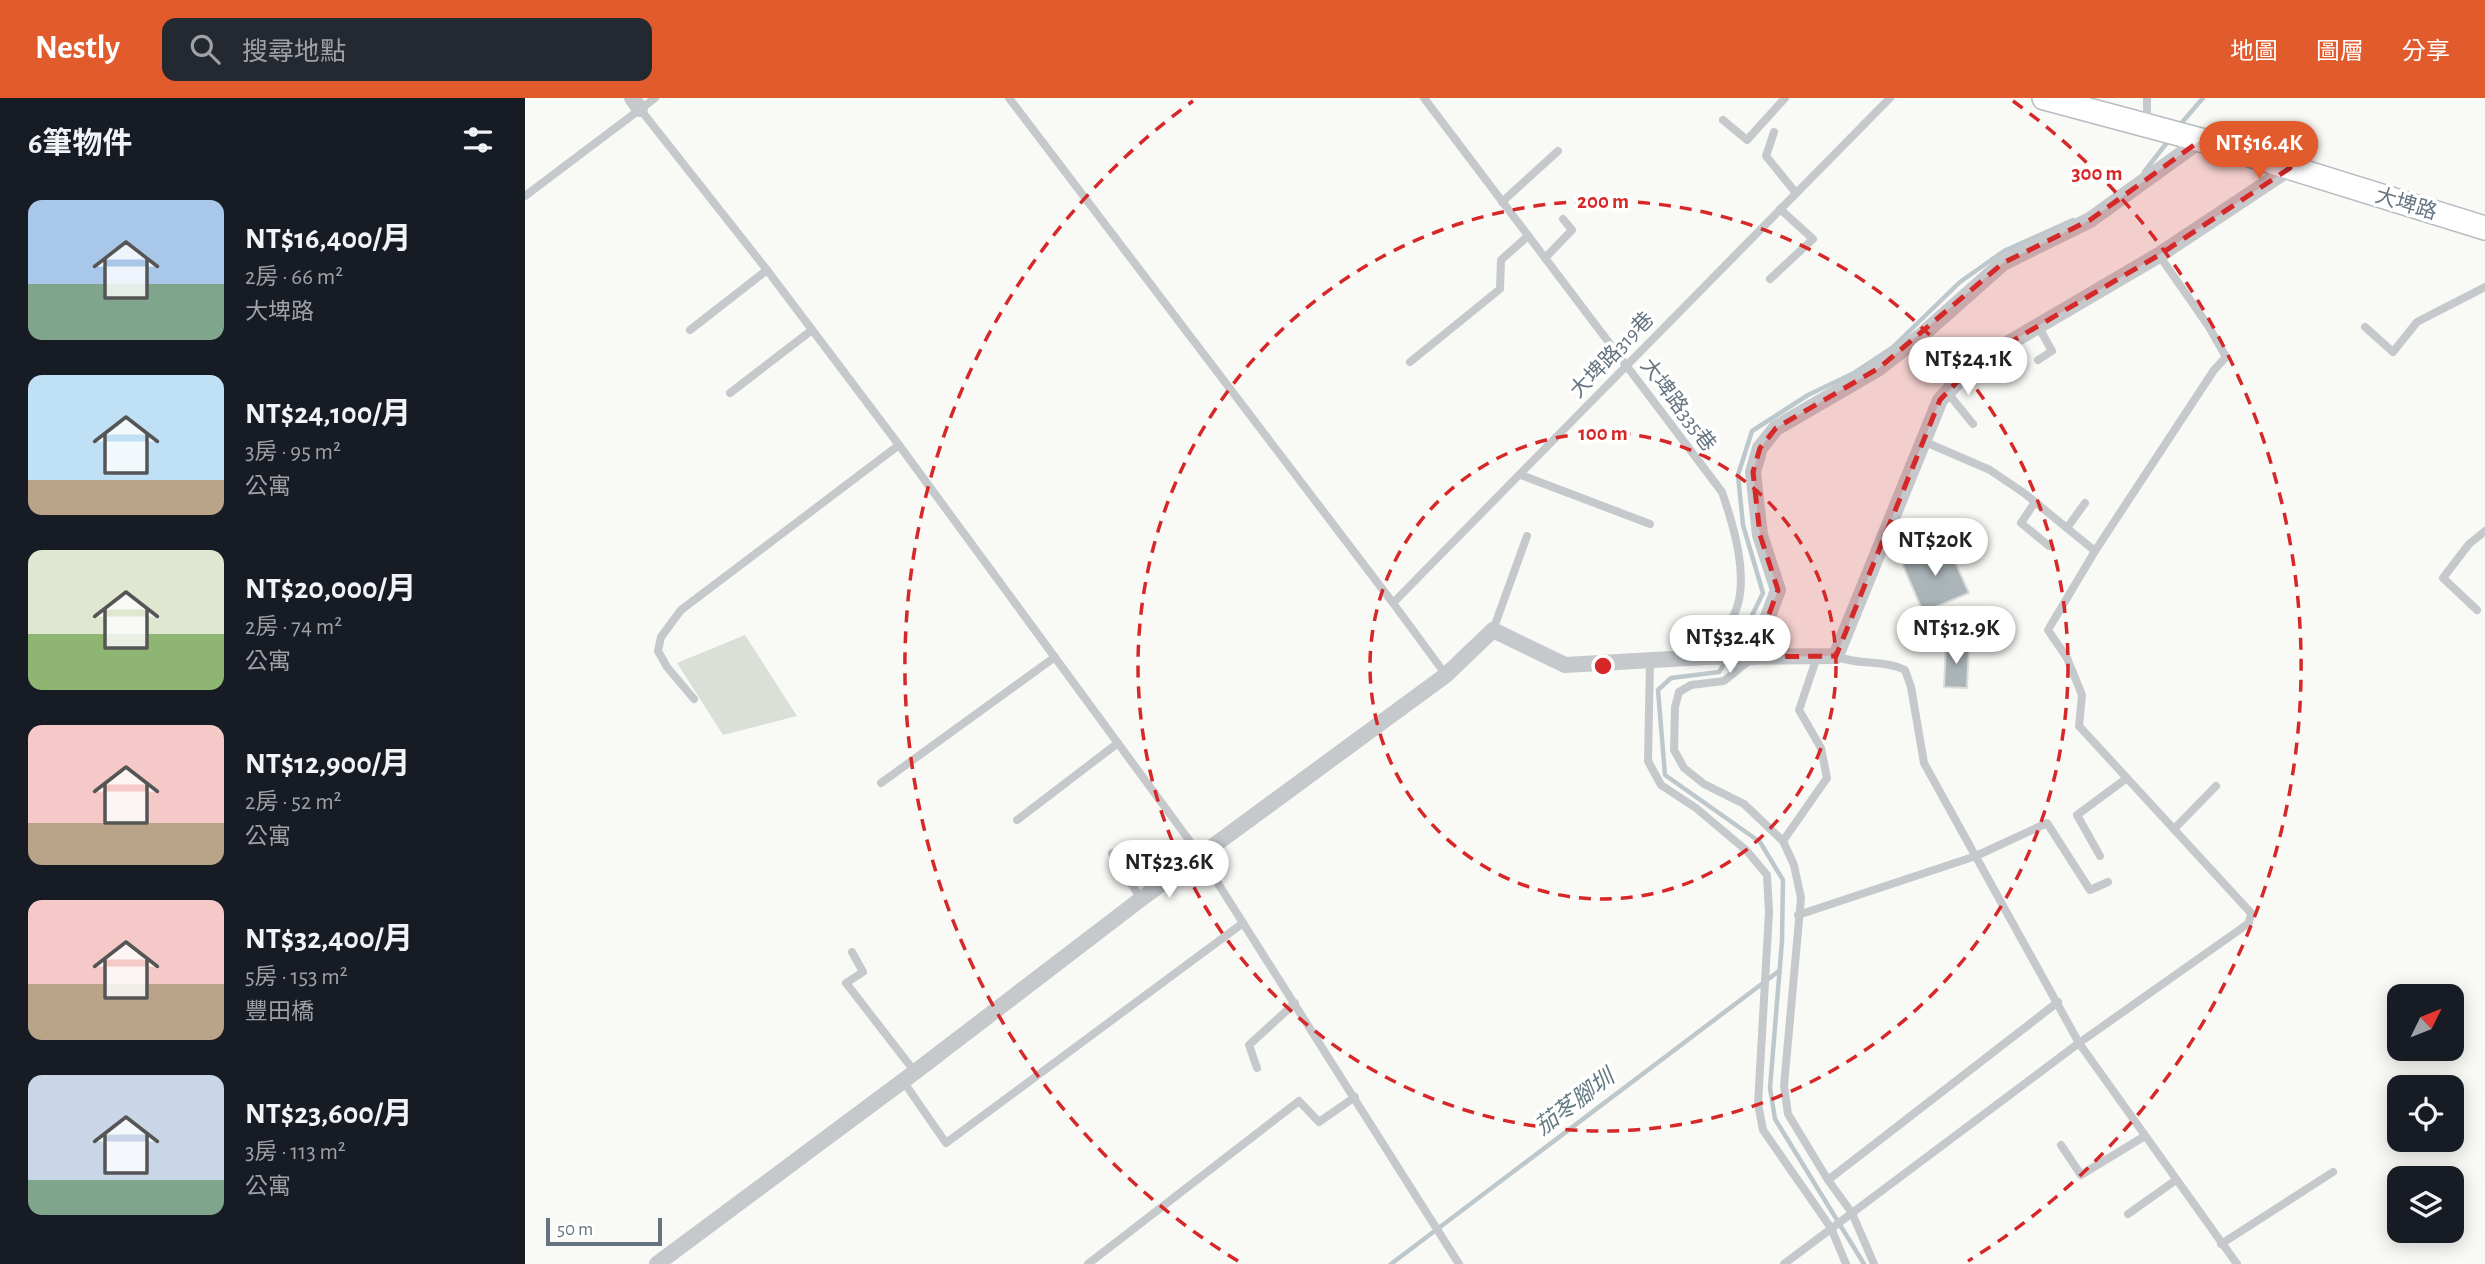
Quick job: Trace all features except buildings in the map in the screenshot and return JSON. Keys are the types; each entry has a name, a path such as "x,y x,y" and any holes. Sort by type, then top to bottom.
{"main road":[{"name":"大埤路","path":"2044,98 2201,140 2485,228"}],"street":[{"path":"1753,657 1778,590 1760,535 1753,472 1760,448 1776,428 1879,368 1923,334 2003,263 2090,220 2201,140"},
{"path":"657,1264 909,1077 1141,899 1446,675 1493,631 1565,665 1706,657 1836,656 1940,400 1975,363 2159,255 2290,168"}],"lane":[{"path":"525,196 636,104 655,98"},
{"path":"1009,98 1446,675"},
{"name":"大埤路335巷","path":"1423,98 1722,492 1733,522 1741,568 1738,604 1718,643 1706,657"},
{"path":"1723,120 1747,140 1785,98"},
{"name":"大埤路319巷","path":"1393,603 1890,98"},
{"path":"2147,98 2147,125"},
{"path":"636,104 767,270 899,445 1200,855 1459,1264"},
{"path":"1774,132 1766,156 1796,193"},
{"path":"1502,202 1558,151"},
{"path":"1770,279 1813,239 1780,209"},
{"path":"1545,258 1572,230 1563,219"},
{"path":"1410,362 1500,289 1501,260 1528,236"},
{"path":"1784,1264 2079,1043 2249,923 2251,913 2079,726 2082,695 2067,658 2048,630 2095,551 2214,370 2226,357 2209,327 2159,255"},
{"path":"690,330 767,270"},
{"path":"2365,327 2393,352 2417,322 2485,287"},
{"path":"2038,326 2052,351 2038,360"},
{"path":"730,393 812,330"},
{"path":"1947,393 1973,424"},
{"path":"1923,441 1990,470 2035,502 2095,551"},
{"path":"694,699 667,667 658,651 661,637 681,610 899,445"},
{"path":"1521,475 1650,524"},
{"path":"2035,502 2021,523 2049,545"},
{"path":"2067,528 2085,503"},
{"path":"2477,610 2443,578 2469,544 2485,531"},
{"path":"1493,631 1527,536"},
{"path":"1836,656 1846,661 1894,664 1905,670 1912,687 1924,763 2079,1043 2237,1264"},
{"path":"881,783 1055,657"},
{"path":"1753,657 1724,681 1692,685 1679,692 1675,707 1674,750 1684,768 1704,783 1744,804 1783,841 1794,865 1801,898 1784,1086 1788,1114 1828,1180 1852,1213 1874,1264"},
{"path":"1783,841 1827,778 1821,748 1799,710 1817,657"},
{"path":"1650,661 1648,761 1661,785 1696,808 1747,851 1767,875 1769,912 1758,1104 1763,1130 1831,1228 1846,1264"},
{"path":"1017,820 1118,743"},
{"path":"2100,856 2077,815 2127,778"},
{"path":"2174,829 2216,786"},
{"path":"1798,915 1976,856 2047,823 2090,890 2108,882"},
{"path":"1112,853 1141,899"},
{"path":"852,952 863,972 846,983 909,1077 946,1143 1243,923"},
{"path":"1828,1180 2058,1002"},
{"path":"1257,1068 1249,1045 1295,1003"},
{"path":"1088,1264 1299,1101 1319,1122 1355,1097"},
{"path":"2061,1144 2081,1175 2145,1136"},
{"path":"2221,1244 2333,1172"},
{"path":"2128,1214 2176,1180"}],"highlighted area":[{"path":"2201,140 2290,168 2159,255 1975,363 1940,400 1836,656 1753,657 1778,590 1760,535 1753,472 1760,448 1776,428 1879,368 2003,263 2090,220"}],"shaded area":[{"path":"745,635 797,716 723,735 677,663"}],"waterway":[{"path":"2178,127 2203,98"},
{"path":"2144,172 2169,140"},
{"path":"1732,652 1763,593 1743,525 1738,475 1752,431 1808,395 1854,373 1892,348 1960,282 2004,251 2073,220"},
{"path":"1725,662 1719,672 1671,678 1658,690 1665,775 1760,842 1783,880 1782,941 1770,1088 1775,1119 1864,1264"},
{"name":"茄苳腳圳","path":"1391,1264 1779,971"}]}
